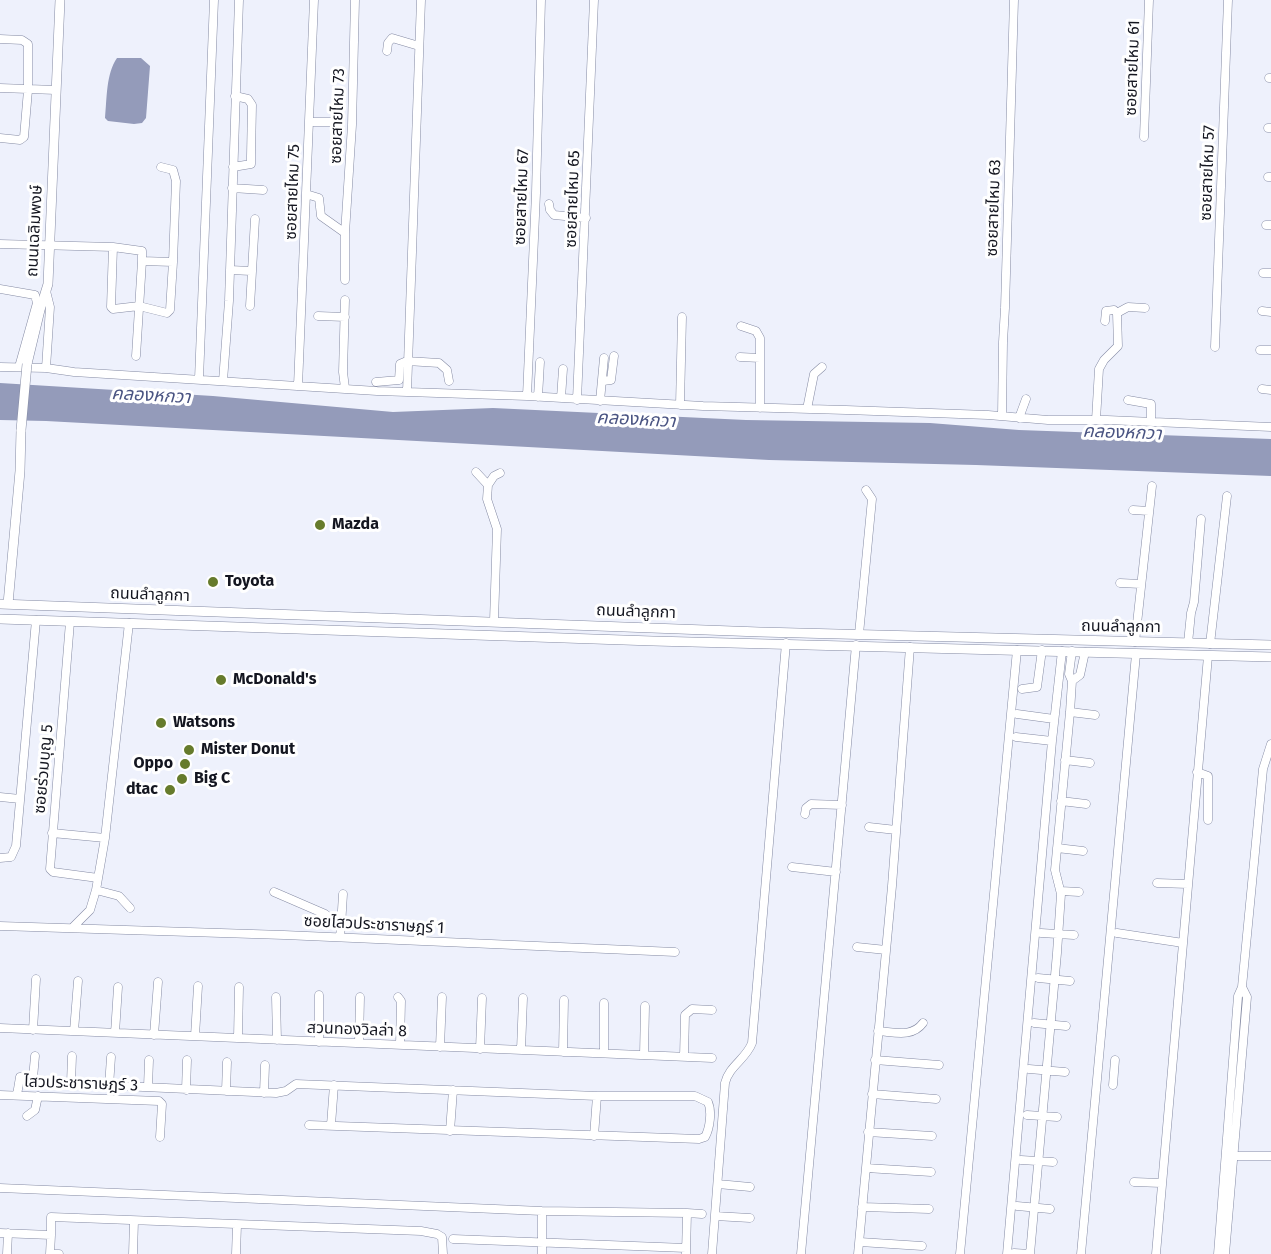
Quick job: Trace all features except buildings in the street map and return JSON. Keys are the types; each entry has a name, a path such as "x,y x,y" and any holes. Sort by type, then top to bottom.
{"main road":[{"name":"ถนนเฉลิมพงษ์","path":"4,604 20,471 23,366 47,288 60,0"},
{"name":"ถนนลำลูกกา","path":"4,604 859,634 1271,645"},
{"name":"ถนนลำลูกกา","path":"0,619 1271,657"}],"street":[{"path":"199,380 214,0"},
{"path":"223,381 230,270 239,0"},
{"name":"ซอยสายไหม 75","path":"298,386 314,0"},
{"name":"ซอยสายไหม 73","path":"345,280 355,0"},
{"path":"407,392 421,0"},
{"name":"ซอยสายไหม 67","path":"527,396 537,193 541,0"},
{"name":"ซอยสายไหม 65","path":"577,400 594,0"},
{"name":"ซอยสายไหม 63","path":"1002,417 1002,342 1006,296 1014,0"},
{"name":"ซอยสายไหม 61","path":"1144,137 1149,0"},
{"name":"ซอยสายไหม 57","path":"1215,347 1228,0"},
{"path":"387,51 388,43 392,38 419,46"},
{"path":"0,39 22,40 28,44 28,90 24,137 20,140 0,138"},
{"path":"0,88 56,90"},
{"path":"233,167 251,164 252,105 248,99 235,96"},
{"path":"309,122 338,122"},
{"path":"113,247 111,307 117,310 139,306 166,313 170,310 174,262 175,174 172,170 161,167"},
{"path":"232,188 262,190"},
{"path":"306,194 319,198 321,216 345,233"},
{"path":"549,204 554,215 586,218"},
{"path":"250,306 255,219"},
{"path":"0,244 113,247 142,251 136,356"},
{"path":"142,261 174,262"},
{"path":"230,270 251,271"},
{"path":"0,288 35,295 37,303"},
{"path":"23,366 37,303 42,289 47,288 50,307 46,368"},
{"path":"345,300 343,372 345,388"},
{"path":"1105,321 1106,311 1109,309 1117,312 1128,307 1145,308"},
{"path":"1096,420 1099,369 1104,360 1118,346 1117,312"},
{"path":"318,316 345,317"},
{"path":"680,405 682,317"},
{"path":"741,326 752,328 759,335 760,408"},
{"path":"1260,350 1271,350"},
{"path":"603,381 611,380 614,356"},
{"path":"740,357 760,358"},
{"path":"600,401 604,358"},
{"path":"375,382 399,380 400,364 407,361 440,363 447,370 449,381"},
{"path":"538,397 540,362"},
{"path":"0,367 23,366 74,372 332,388 680,405 1271,427"},
{"path":"807,409 814,374 822,367"},
{"path":"561,398 563,369"},
{"path":"332,388 343,372"},
{"path":"1019,418 1026,399"},
{"path":"1128,400 1151,404 1151,422"},
{"path":"476,472 488,485"},
{"path":"494,621 497,529 487,499 488,485 494,476 500,473"},
{"path":"1135,642 1152,486"},
{"path":"859,634 872,499 866,490"},
{"path":"1210,644 1227,496"},
{"path":"1133,510 1149,511"},
{"path":"1188,643 1201,519"},
{"path":"1120,583 1141,584"},
{"path":"0,858 14,855 36,620"},
{"name":"ซอยร่วมบุญ 5","path":"70,622 52,833 51,871 98,878"},
{"path":"73,927 90,910 96,890 105,838 129,624"},
{"path":"712,1254 725,1083 728,1074 748,1052 752,1043 786,644"},
{"path":"801,1254 856,645"},
{"path":"858,1254 886,950 910,647"},
{"path":"960,1254 1017,650"},
{"path":"1022,689 1037,687 1042,651"},
{"path":"1067,651 1069,674 1072,681 1055,870 1060,891 1059,933 1030,1254 1010,1253 1054,719 1067,651"},
{"path":"1072,681 1080,675 1085,652"},
{"path":"1082,1254 1136,654"},
{"path":"1156,1254 1208,656"},
{"path":"1070,712 1095,715"},
{"path":"1017,714 1054,719"},
{"path":"1016,737 1052,741"},
{"path":"1226,1254 1234,1097 1247,997 1242,987 1263,769 1271,744"},
{"path":"1065,760 1090,763"},
{"path":"1197,772 1208,776 1208,820"},
{"path":"0,797 20,799"},
{"path":"1061,801 1086,804"},
{"path":"805,814 806,808 811,804 842,804"},
{"path":"869,827 896,830"},
{"path":"52,833 105,838"},
{"path":"1057,848 1083,851"},
{"path":"792,867 836,872"},
{"path":"1157,883 1188,885"},
{"path":"96,890 119,897 130,908"},
{"path":"1060,891 1079,892"},
{"path":"274,892 325,914 341,926"},
{"path":"340,937 343,894"},
{"name":"ซอยไสวประชาราษฎร์ 1","path":"0,926 675,951"},
{"path":"1041,933 1074,935"},
{"path":"1117,933 1183,943"},
{"path":"857,947 886,950"},
{"path":"1038,978 1070,981"},
{"path":"33,1030 36,979"},
{"path":"74,1031 78,981"},
{"path":"154,1035 158,982"},
{"path":"195,1036 198,986"},
{"path":"115,1033 118,987"},
{"path":"238,1038 239,987"},
{"path":"319,995 319,1042"},
{"path":"276,997 277,1040"},
{"path":"359,1043 360,997"},
{"path":"398,997 400,1001 400,1045"},
{"path":"440,1047 442,997"},
{"path":"480,1049 482,998"},
{"path":"520,1050 523,998"},
{"path":"563,1052 564,1000"},
{"path":"604,1003 604,1053"},
{"path":"644,1055 645,1006"},
{"path":"684,1057 685,1015 692,1009 712,1010"},
{"path":"878,1031 908,1034 919,1029 923,1023"},
{"path":"1034,1023 1066,1026"},
{"name":"สวนทองวิลล่า 8","path":"0,1028 712,1058"},
{"path":"35,1056 33,1082 281,1094 296,1084 597,1096 695,1096 708,1102 710,1107 708,1132 705,1137 699,1139 309,1125"},
{"path":"71,1083 72,1056"},
{"path":"109,1086 111,1058"},
{"path":"148,1087 149,1060"},
{"path":"186,1090 188,1060"},
{"path":"875,1060 939,1065"},
{"path":"1113,1085 1114,1060"},
{"path":"226,1091 227,1062"},
{"path":"264,1093 265,1065"},
{"path":"1029,1069 1065,1072"},
{"path":"1097,1070 1113,1071"},
{"path":"17,1095 20,1077 33,1078"},
{"path":"331,1125 334,1085"},
{"path":"450,1131 453,1090"},
{"path":"872,1094 936,1099"},
{"name":"ไสวประชาราษฎร์ 3","path":"0,1095 161,1101 160,1137"},
{"path":"27,1116 35,1110 38,1096"},
{"path":"594,1137 597,1096"},
{"path":"1027,1115 1058,1117"},
{"path":"868,1132 932,1136"},
{"path":"1230,1156 1271,1156"},
{"path":"1218,1254 1230,1156"},
{"path":"1021,1160 1053,1162"},
{"path":"866,1168 931,1172"},
{"path":"1134,1182 1161,1183"},
{"path":"718,1184 750,1187"},
{"path":"0,1188 542,1211 702,1214"},
{"path":"1017,1206 1050,1209"},
{"path":"862,1207 929,1209"},
{"path":"542,1211 542,1254"},
{"path":"453,1239 686,1251 687,1212"},
{"path":"715,1216 750,1218"},
{"path":"59,1254 50,1254 51,1217 432,1233 442,1237 442,1254"},
{"path":"133,1254 134,1221"},
{"path":"236,1254 237,1225"},
{"path":"7,1254 4,1233 51,1235"},
{"path":"860,1242 922,1246"}],"water":[{"path":"117,58 141,58 150,66 146,118 142,123 108,121 105,118 109,79"},
{"name":"คลองหกวา","path":"0,383 213,396 393,412 493,408 746,420 930,423 1019,430 1271,439 1271,476 769,460 0,420"}],"place":[{"name":"Mazda","path":"320,525"},
{"name":"Toyota","path":"213,582"},
{"name":"McDonald's","path":"221,680"},
{"name":"Watsons","path":"161,723"},
{"name":"Mister Donut","path":"189,750"},
{"name":"Oppo","path":"185,764"},
{"name":"Big C","path":"182,779"},
{"name":"dtac","path":"170,790"}]}
